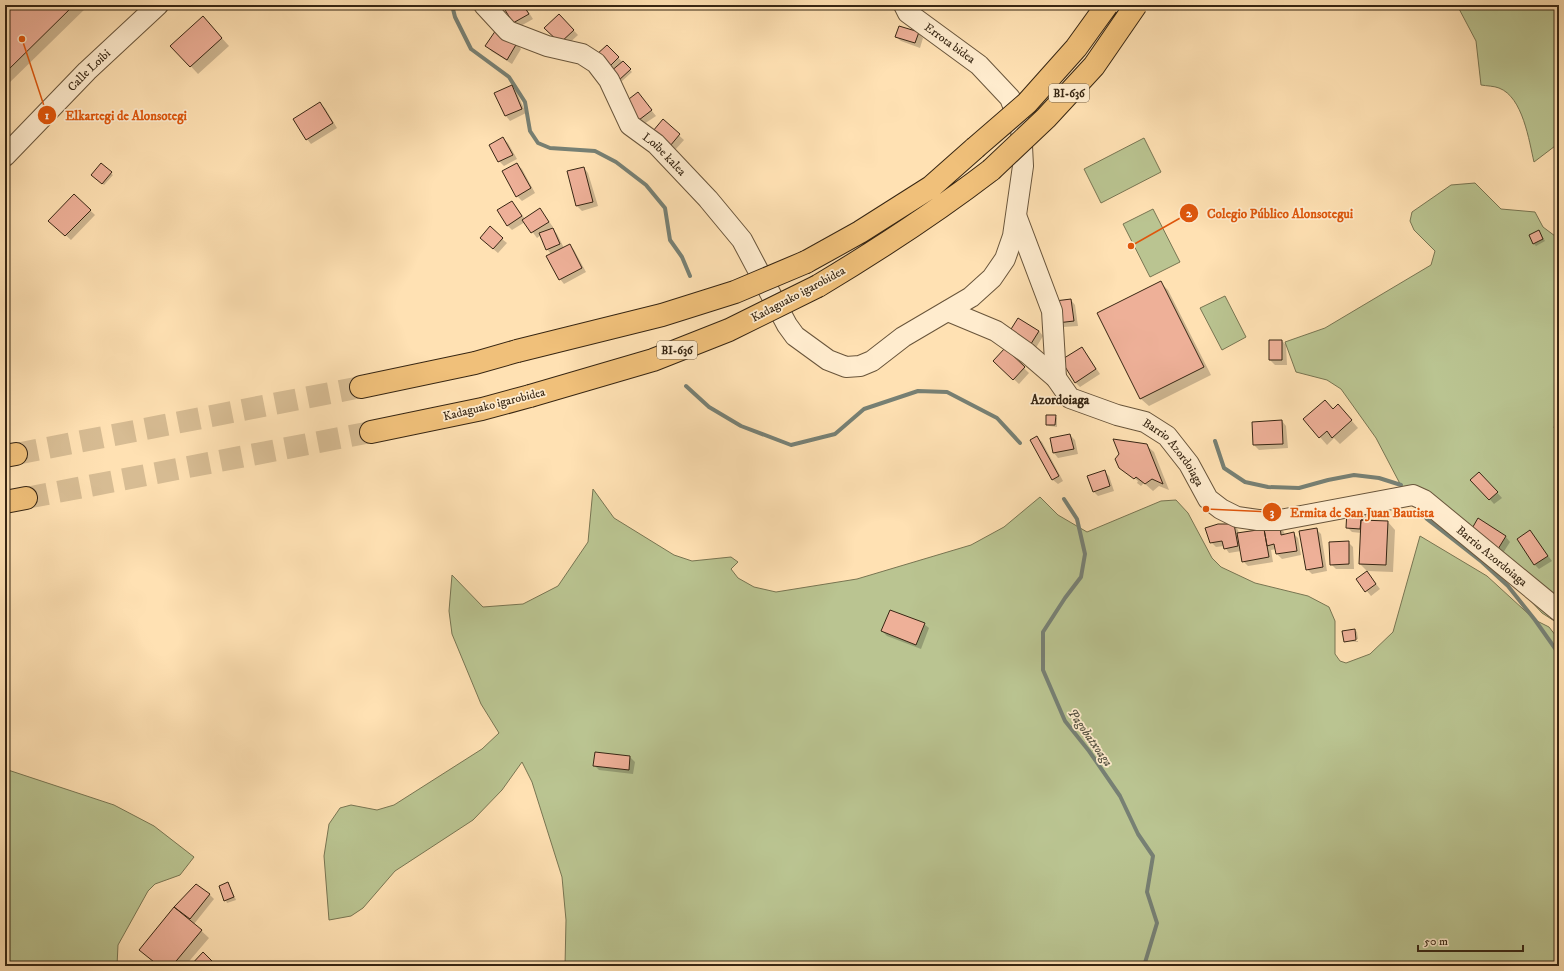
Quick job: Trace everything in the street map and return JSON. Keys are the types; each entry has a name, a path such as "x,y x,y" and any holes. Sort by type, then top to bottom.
{"highway":[{"name":"Kadaguako igarobidea","path":"361,387 475,363 662,315 735,292 806,262 860,232 931,187 1027,103 1076,48 1107,5"},
{"name":"Kadaguako igarobidea","path":"371,432 482,409 653,360 729,330 818,286 867,257 947,204 991,170 1046,118 1094,66 1136,5"},
{"path":"5,502 26,498"}],"street":[{"name":"Calle Loibi","path":"5,156 88,71 158,5"},
{"name":"Loibe kalea","path":"484,5 508,31 548,46 582,54 596,64 609,80 630,125 656,144 708,199 742,240 787,324 795,336 828,360 846,366 860,366 872,361 903,337 948,311"},
{"name":"Errota bidea","path":"904,5 908,13 980,65 1010,98 1021,126 1023,166 1015,214"},
{"path":"948,311 972,296 992,278 1005,259 1013,236 1015,214"},
{"path":"1015,214 1052,310 1056,378"},
{"name":"Barrio Azordoiaga","path":"948,311 996,331 1027,352 1056,378 1070,398 1117,415 1145,422 1167,436 1189,464 1208,499 1221,509 1237,517 1258,520 1280,520 1413,495 1424,500 1559,611"}],"green space":[{"path":"1457,5 1559,5 1559,143 1534,162 1524,120 1514,100 1499,88 1481,85 1476,41"},
{"path":"1144,138 1161,172 1101,203 1084,169"},
{"path":"1475,183 1501,209 1535,212 1543,227 1559,239 1559,415 1556,417 1554,428 1559,432 1559,624 1542,613 1503,571 1408,499 1376,438 1341,389 1327,380 1296,372 1285,342 1325,328 1431,265 1435,251 1414,230 1410,221 1412,212 1451,185"},
{"path":"1153,209 1180,262 1150,277 1123,224"},
{"path":"1225,296 1246,337 1222,350 1200,308"},
{"path":"593,489 614,518 674,555 692,561 731,557 738,562 731,569 738,578 754,587 776,592 857,579 971,545 1004,527 1040,497 1058,515 1087,532 1161,501 1176,500 1188,513 1212,558 1221,567 1255,583 1308,596 1329,607 1335,621 1335,654 1340,661 1346,663 1370,654 1393,632 1420,536 1487,576 1535,620 1549,627 1559,640 1559,966 565,966 566,920 562,877 532,782 522,762 502,790 473,820 395,871 363,908 351,916 329,920 324,856 329,824 340,808 351,805 377,810 394,805 482,749 499,733 481,704 452,634 449,611 452,575 483,607 523,604 558,586 588,542"},
{"path":"5,769 114,805 154,826 194,857 180,875 155,884 148,891 118,945 117,966 5,966"}],"building":[{"path":"5,5 74,5 5,73"},
{"path":"502,5 523,5 529,14 513,23"},
{"path":"559,14 574,30 560,43 544,28"},
{"path":"203,16 222,38 190,67 170,46"},
{"path":"899,26 919,32 915,43 895,37"},
{"path":"496,30 517,43 507,60 485,46"},
{"path":"607,45 619,57 608,68 596,55"},
{"path":"623,61 631,69 618,81 610,72"},
{"path":"512,85 522,109 505,116 494,93"},
{"path":"638,92 652,110 639,120 625,102"},
{"path":"320,102 333,123 306,140 293,119"},
{"path":"663,119 680,134 670,146 653,131"},
{"path":"503,137 513,155 498,162 489,145"},
{"path":"101,163 112,172 102,184 91,175"},
{"path":"517,163 531,188 516,197 502,171"},
{"path":"584,167 593,202 576,206 567,171"},
{"path":"74,194 91,210 65,236 48,221"},
{"path":"512,201 522,216 507,226 497,210"},
{"path":"540,208 549,222 531,233 522,220"},
{"path":"490,226 503,238 493,249 480,238"},
{"path":"553,228 560,244 546,250 539,233"},
{"path":"1539,230 1543,239 1533,244 1529,235"},
{"path":"570,244 582,268 559,280 546,256"},
{"path":"1161,281 1204,367 1140,399 1097,313"},
{"path":"1071,299 1074,321 1057,323 1055,301"},
{"path":"1018,318 1039,331 1029,347 1008,334"},
{"path":"1269,340 1282,340 1282,360 1269,360"},
{"path":"1082,347 1096,369 1075,383 1061,360"},
{"path":"1005,348 1025,367 1013,380 993,361"},
{"path":"1325,400 1333,409 1338,404 1352,420 1332,438 1327,431 1319,438 1303,419"},
{"path":"1046,415 1056,415 1055,425 1046,425"},
{"path":"1282,420 1283,444 1253,445 1252,422"},
{"path":"1070,434 1074,449 1053,453 1050,438"},
{"path":"1037,436 1059,476 1052,480 1030,440"},
{"path":"1113,439 1147,444 1163,484 1152,479 1145,484 1136,477 1134,479 1119,468 1115,459 1119,454"},
{"path":"1105,470 1110,486 1093,492 1087,476"},
{"path":"1479,472 1498,492 1489,500 1470,480"},
{"path":"1347,510 1365,512 1364,520 1361,520 1360,529 1346,528"},
{"path":"1478,518 1506,536 1498,549 1470,532"},
{"path":"1361,520 1388,521 1386,565 1359,564"},
{"path":"1218,524 1234,524 1238,546 1224,549 1222,541 1210,543 1205,528"},
{"path":"1280,526 1281,535 1294,532 1297,551 1276,554 1274,544 1267,546 1264,529"},
{"path":"1317,528 1323,567 1306,570 1299,531"},
{"path":"1264,529 1269,557 1242,562 1237,533"},
{"path":"1530,530 1548,556 1534,565 1517,539"},
{"path":"1349,541 1349,564 1330,565 1329,542"},
{"path":"1367,571 1376,584 1365,592 1356,579"},
{"path":"890,610 925,623 916,645 881,631"},
{"path":"1355,629 1356,640 1344,642 1342,631"},
{"path":"595,752 630,756 629,770 593,766"},
{"path":"228,882 234,897 224,901 219,886"},
{"path":"196,884 210,894 190,919 174,907"},
{"path":"174,907 202,930 172,966 159,966 139,950"},
{"path":"203,952 217,966 190,966"}],"waterway":[{"name":"Pagobatxoaga","path":"452,5 455,17 471,49 509,77 525,102 530,131 538,143 550,148 595,151 616,162 646,185 665,208 670,240 682,257 690,276"},
{"name":"Pagobatxoaga","path":"686,386 709,407 741,426 791,445 835,434 864,409 918,391 947,392 997,418 1020,443"},
{"path":"1215,441 1224,468 1245,482 1268,487 1299,488 1354,475 1379,478 1401,485"},
{"name":"Pagobatxoaga","path":"1064,499 1077,519 1085,554 1081,577 1065,598 1043,632 1043,670 1065,721 1089,751 1120,796 1138,834 1153,856 1147,892 1157,923 1144,966"},
{"path":"1416,505 1427,519 1482,562 1508,586 1559,654"}],"tunnel":[{"path":"16,454 361,387"},
{"path":"26,498 371,432"}],"place":[{"name":"Elkartegi de Alonsotegi","path":"22,39"},
{"name":"Colegio Público Alonsotegui","path":"1131,246"},
{"name":"Ermita de San Juan Bautista","path":"1206,509"}],"district":[{"name":"Azordoiaga","path":"1060,399"}]}
